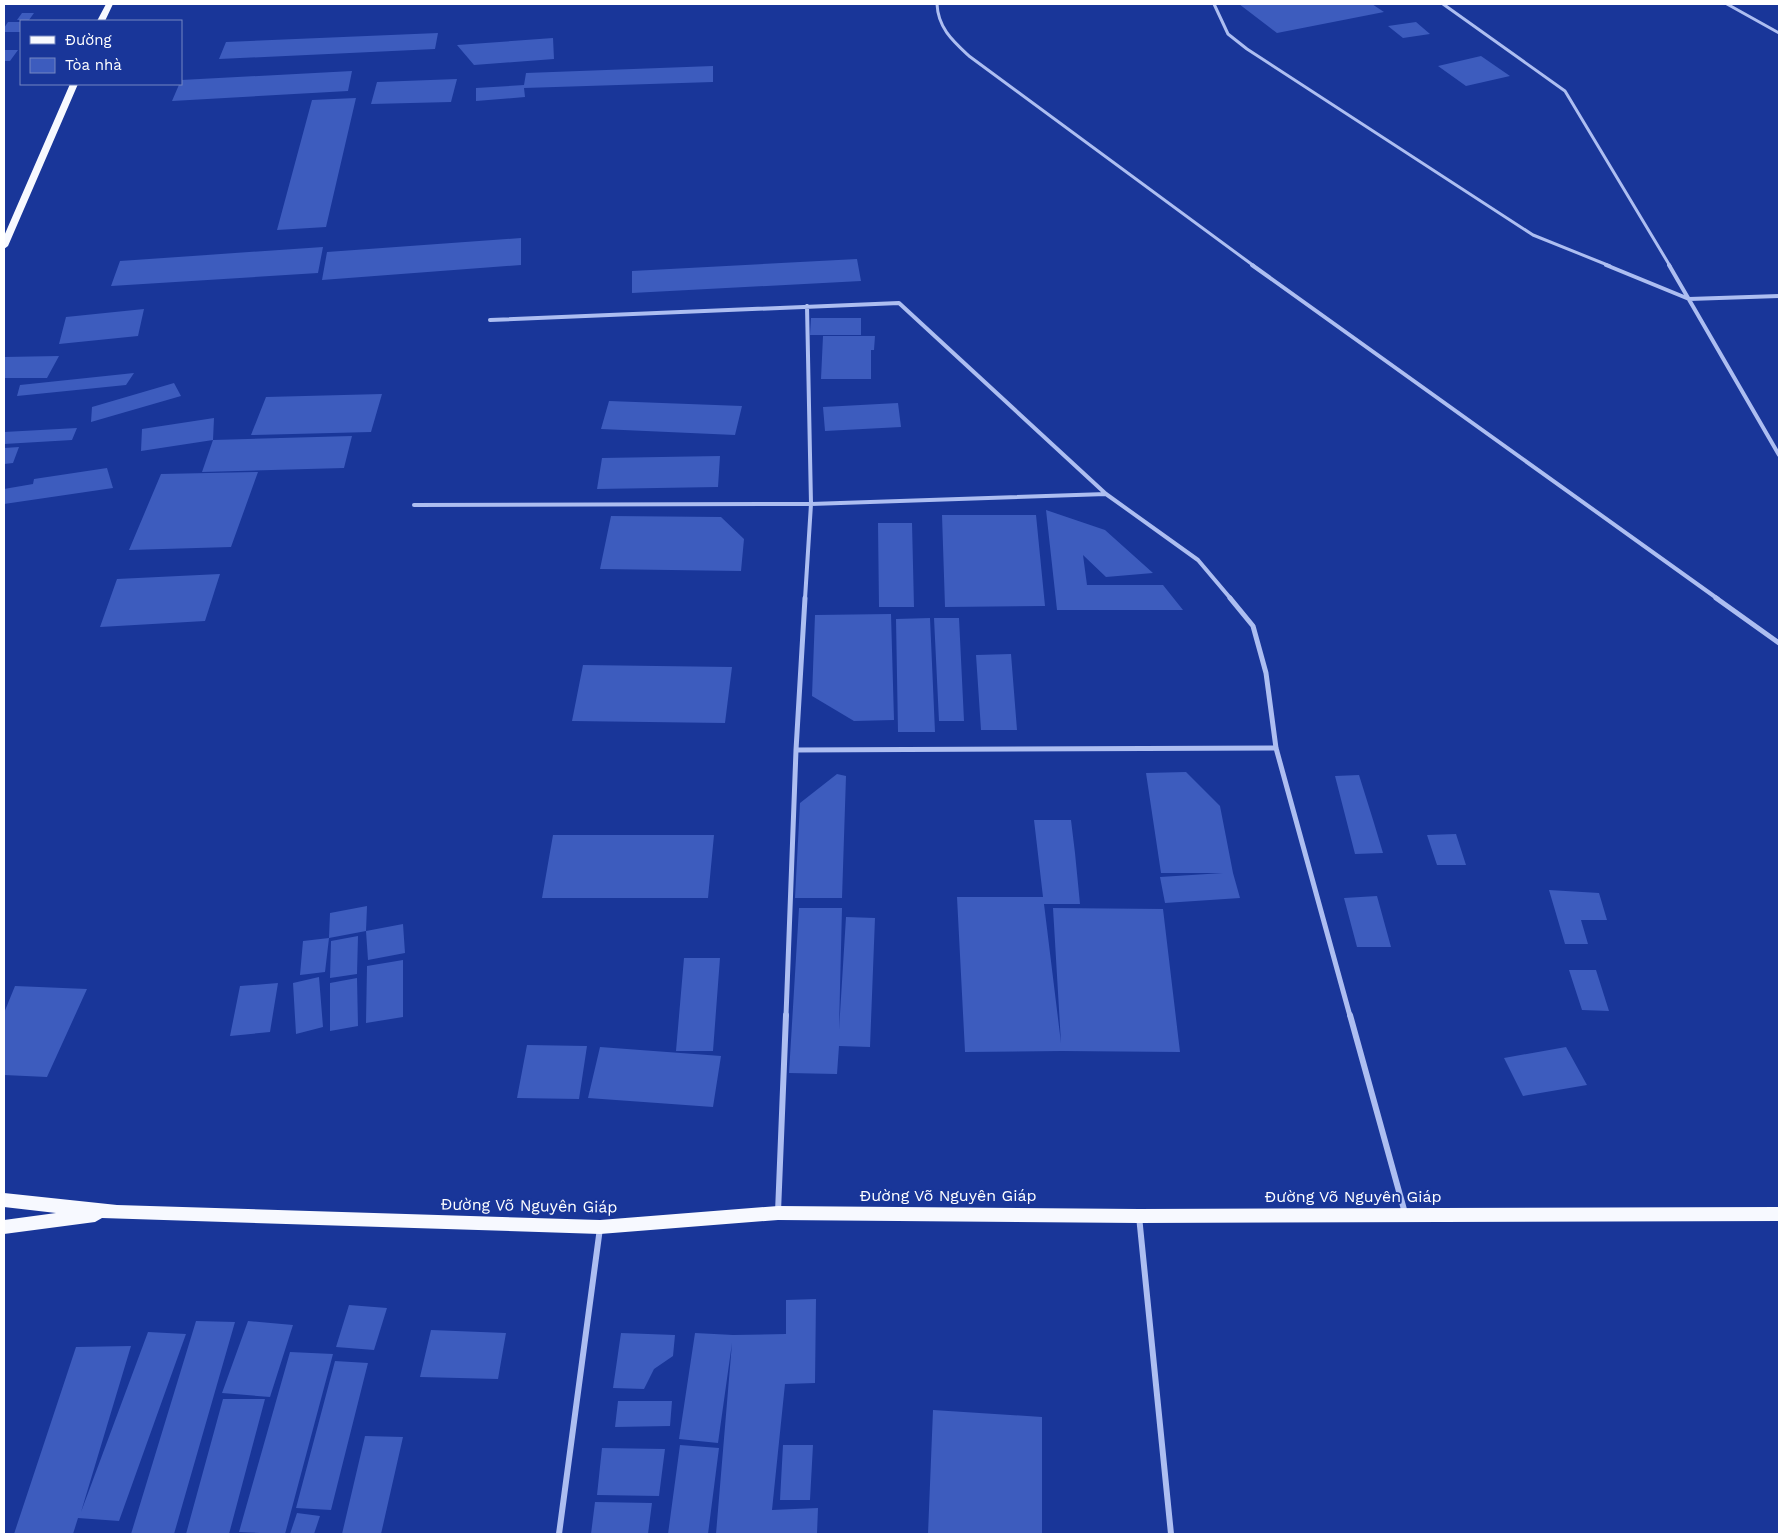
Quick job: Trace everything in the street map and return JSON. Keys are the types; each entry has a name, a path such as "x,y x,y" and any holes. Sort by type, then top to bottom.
{"main road":[{"path":"101,20 109,4"},
{"path":"4,246 74,85"},
{"name":"Đường Võ Nguyên Giáp","path":"4,1200 117,1212 600,1228 778,1213 1139,1216 1405,1214 1642,1216 1779,1214"},
{"name":"Đường Võ Nguyên Giáp","path":"4,1226 117,1212"}],"street":[{"path":"938,4 937,12 941,27 969,56 1275,282 1779,643"},
{"path":"1214,4 1228,34 1247,50 1534,235 1689,299 1779,296"},
{"path":"1443,4 1565,91 1779,455"},
{"path":"1728,4 1779,33"},
{"path":"490,320 899,303 1106,494 1198,560 1253,626 1266,673 1276,748 1405,1214"},
{"path":"778,1213 796,750 811,504 807,306"},
{"path":"414,504 811,504 1106,494"},
{"path":"796,750 1276,748"},
{"path":"1139,1216 1171,1534"},
{"path":"559,1534 600,1228"}],"building":[{"path":"1239,4 1372,4 1384,12 1277,33"},
{"path":"22,13 34,13 29,20 17,20"},
{"path":"8,22 20,22 20,32 4,32"},
{"path":"1416,22 1430,34 1403,38 1388,26"},
{"path":"438,33 435,49 219,59 226,42"},
{"path":"553,38 554,59 474,65 457,45"},
{"path":"4,50 18,50 10,61 4,61"},
{"path":"1481,56 1510,76 1466,86 1438,66"},
{"path":"713,66 713,82 524,88 525,97 476,101 476,88 524,85 526,73"},
{"path":"352,71 348,91 172,101 179,85 182,85 182,80"},
{"path":"457,79 451,102 371,104 377,82"},
{"path":"356,98 326,227 277,230 312,100"},
{"path":"521,238 521,265 322,280 327,252"},
{"path":"323,247 318,273 111,286 120,261"},
{"path":"857,259 861,281 632,293 632,271"},
{"path":"144,309 138,336 59,344 66,317"},
{"path":"811,318 861,318 861,335 810,335"},
{"path":"823,336 875,336 874,350 871,350 871,379 821,379"},
{"path":"59,356 47,378 4,378 4,357"},
{"path":"134,373 126,385 17,396 20,385"},
{"path":"174,383 181,396 91,422 92,407"},
{"path":"382,394 371,432 251,435 266,397"},
{"path":"609,401 742,406 735,435 601,429"},
{"path":"898,403 901,427 825,431 823,407"},
{"path":"214,418 213,440 141,451 142,429"},
{"path":"77,428 72,440 4,444 4,432"},
{"path":"352,436 344,468 202,472 213,440"},
{"path":"19,447 13,463 4,464 4,448"},
{"path":"720,456 718,487 597,489 602,458"},
{"path":"107,468 113,488 4,504 4,489 33,484 34,479"},
{"path":"258,472 231,547 129,550 161,474"},
{"path":"1046,510 1105,530 1153,573 1106,577 1083,555 1087,585 1163,585 1183,610 1057,610"},
{"path":"942,515 1036,515 1045,606 945,607"},
{"path":"611,516 721,517 744,539 741,571 600,569"},
{"path":"878,523 912,523 914,607 879,607"},
{"path":"220,574 205,621 100,627 117,579"},
{"path":"891,614 894,720 854,721 812,696 815,615"},
{"path":"930,618 935,732 898,732 896,619"},
{"path":"934,618 959,618 964,721 939,721"},
{"path":"1011,654 1017,730 981,730 976,655"},
{"path":"583,665 732,667 725,723 572,721"},
{"path":"1186,772 1220,806 1233,873 1240,898 1165,903 1160,877 1223,873 1161,873 1146,773"},
{"path":"837,774 846,776 842,898 795,898 800,803"},
{"path":"1359,775 1383,853 1355,854 1335,776"},
{"path":"1034,820 1071,820 1075,853 1080,904 1044,904 1061,1043 1053,908 1163,909 1180,1052 965,1052 957,897 1043,897"},
{"path":"1456,834 1466,865 1437,865 1427,835"},
{"path":"553,835 714,835 708,898 542,898"},
{"path":"1549,890 1599,893 1607,920 1581,920 1588,944 1565,944"},
{"path":"1377,896 1391,947 1357,947 1344,898"},
{"path":"367,906 366,931 329,938 330,913"},
{"path":"799,908 842,908 839,1030 846,917 875,918 870,1047 839,1046 837,1074 789,1073"},
{"path":"403,924 405,953 368,960 366,931"},
{"path":"358,936 357,974 330,978 331,941"},
{"path":"329,938 325,972 300,975 303,941"},
{"path":"684,958 720,958 713,1051 676,1051"},
{"path":"403,960 403,1017 366,1023 367,966"},
{"path":"1569,970 1596,970 1609,1011 1582,1010"},
{"path":"319,977 323,1027 296,1034 293,983"},
{"path":"357,978 358,1026 330,1031 330,983"},
{"path":"278,983 270,1032 230,1036 240,986"},
{"path":"15,986 87,989 47,1077 4,1075 4,1013"},
{"path":"527,1045 587,1046 579,1099 517,1098"},
{"path":"600,1047 721,1056 713,1107 588,1098"},
{"path":"1566,1047 1587,1085 1523,1096 1504,1058"},
{"path":"816,1299 815,1383 785,1384 772,1510 818,1508 817,1534 716,1534 732,1343 718,1443 679,1439 695,1333 733,1335 786,1334 786,1300"},
{"path":"349,1305 387,1308 374,1350 336,1347"},
{"path":"196,1321 235,1322 174,1534 131,1534"},
{"path":"248,1321 293,1325 270,1397 222,1393"},
{"path":"431,1330 506,1333 498,1379 420,1377"},
{"path":"148,1332 186,1334 119,1521 78,1518 73,1534 14,1534 76,1347 131,1346 81,1512"},
{"path":"621,1333 675,1335 673,1356 654,1369 644,1389 613,1388"},
{"path":"290,1352 333,1354 285,1534 239,1532"},
{"path":"335,1361 368,1363 331,1510 296,1508"},
{"path":"223,1399 265,1399 229,1534 186,1534"},
{"path":"618,1401 672,1401 670,1426 615,1427"},
{"path":"933,1410 1042,1417 1042,1534 928,1534"},
{"path":"365,1436 403,1437 381,1534 342,1534"},
{"path":"680,1445 719,1448 708,1534 668,1534"},
{"path":"783,1445 813,1445 810,1500 780,1500"},
{"path":"602,1448 665,1449 659,1496 597,1495"},
{"path":"595,1502 652,1503 648,1534 591,1534"},
{"path":"297,1513 320,1516 314,1534 290,1534"}]}
